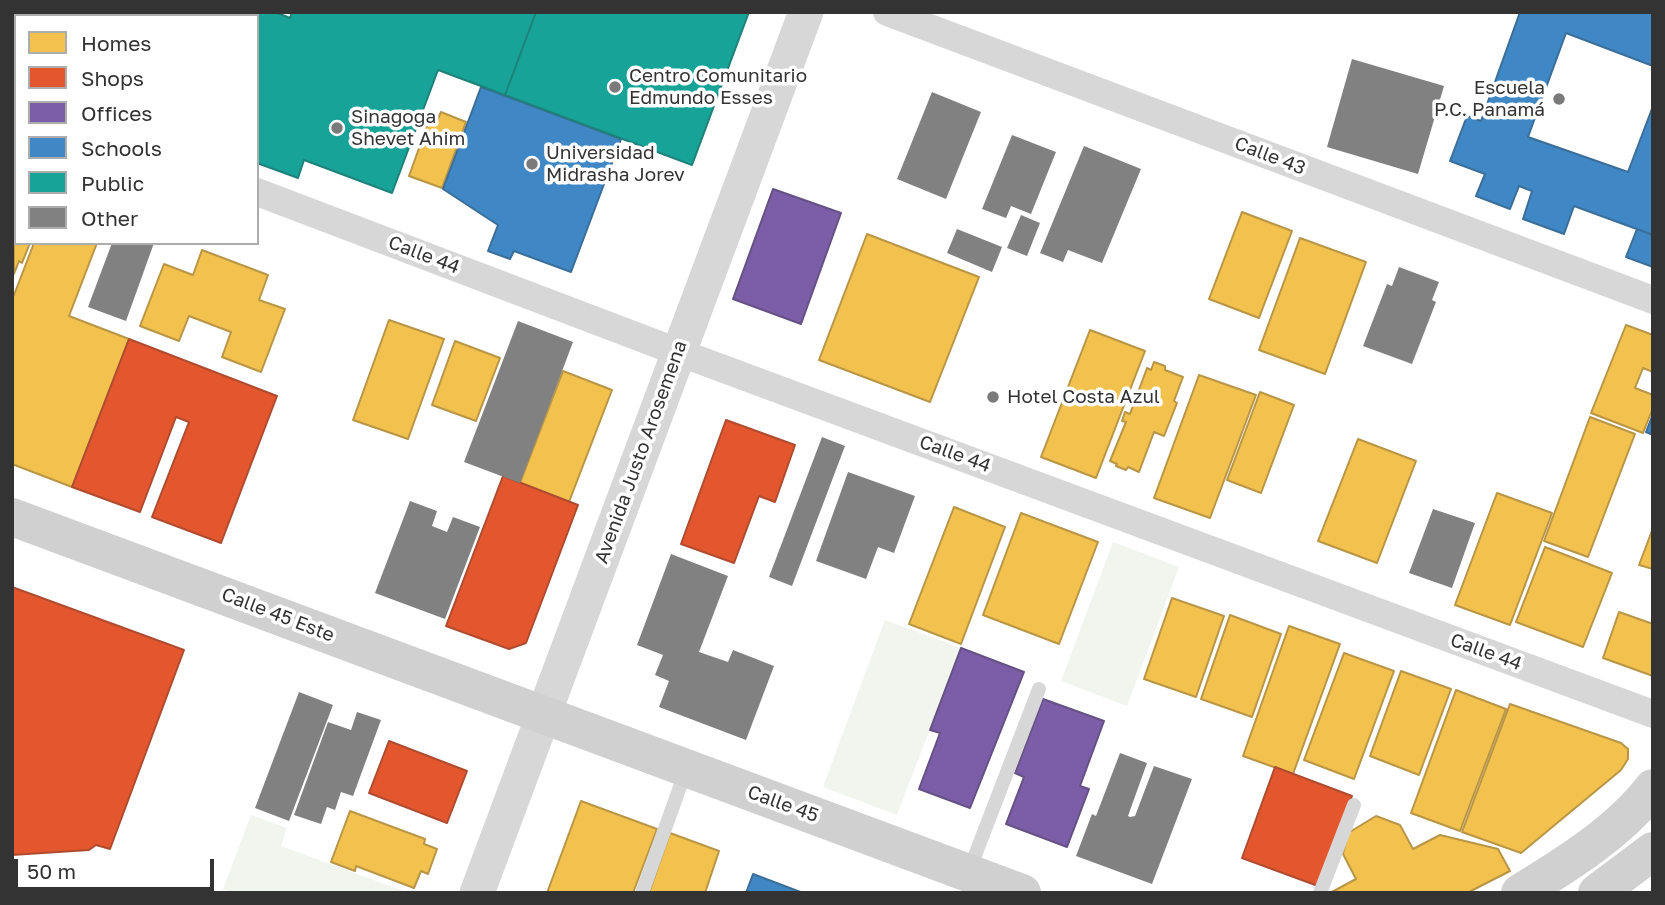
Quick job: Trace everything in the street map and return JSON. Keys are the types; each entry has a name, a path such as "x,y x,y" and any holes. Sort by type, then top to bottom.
{"main road":[{"name":"Calle 45 Este","path":"12,517 543,715"},
{"name":"Calle 45","path":"543,715 1022,893"},
{"path":"1520,893 1577,856 1637,808 1653,788"},
{"path":"1609,888 1653,851"}],"street":[{"name":"Avenida Justo Arosemena","path":"477,893 806,12"},
{"name":"Calle 43","path":"887,12 1653,300"},
{"name":"Calle 44","path":"259,193 678,352 1653,714"}],"lane":[{"path":"969,873 1038,689"},
{"path":"642,893 687,768"},
{"path":"1320,893 1354,805"}],"shaded area":[{"path":"1113,542 1179,567 1127,706 1061,681"},
{"path":"885,620 961,648 897,815 823,787"},
{"path":"251,815 287,828 281,846 409,893 234,893 223,889"}],"building: Homes":[{"path":"102,12 154,12 154,14"},
{"path":"441,112 466,122 442,188 409,176 428,123 435,125"},
{"path":"13,143 14,245 29,245 14,274"},
{"path":"1242,212 1292,231 1259,318 1209,299"},
{"path":"867,234 979,277 930,402 819,360"},
{"path":"1300,238 1366,262 1325,374 1259,350"},
{"path":"33,245 96,245 69,316 129,339 72,487 12,464 12,294 14,295"},
{"path":"202,250 268,275 259,300 285,309 261,372 222,357 231,332 189,316 179,341 140,326 164,264 193,275"},
{"path":"389,320 444,339 408,439 353,420"},
{"path":"1626,325 1653,335 1653,372 1643,368 1635,388 1653,395 1653,408 1643,433 1591,413"},
{"path":"1090,330 1145,351 1096,478 1041,457"},
{"path":"455,341 500,358 476,421 432,405"},
{"path":"1154,362 1183,377 1174,401 1177,403 1164,436 1154,432 1139,472 1128,467 1126,470 1110,461 1126,422 1122,421 1125,412 1130,414 1147,368 1151,370"},
{"path":"563,371 612,390 569,502 520,483"},
{"path":"1199,375 1256,395 1210,518 1154,498"},
{"path":"1260,392 1294,405 1261,493 1227,480"},
{"path":"1590,417 1635,434 1588,557 1544,541"},
{"path":"1358,439 1416,461 1377,563 1318,541"},
{"path":"1497,493 1552,513 1510,625 1455,605"},
{"path":"954,507 1005,527 961,644 909,624"},
{"path":"1021,513 1098,542 1059,644 983,615"},
{"path":"1653,528 1653,569 1639,565"},
{"path":"1545,547 1612,573 1583,647 1516,622"},
{"path":"1172,598 1224,616 1196,697 1144,679"},
{"path":"1619,612 1653,624 1653,676 1603,658"},
{"path":"1230,615 1281,634 1252,717 1201,699"},
{"path":"1289,626 1340,644 1293,774 1243,756"},
{"path":"1344,653 1394,671 1354,779 1304,760"},
{"path":"1401,671 1451,689 1419,775 1370,756"},
{"path":"1456,690 1506,709 1460,831 1411,813"},
{"path":"1510,704 1621,743 1628,749 1628,759 1621,770 1521,853 1462,832"},
{"path":"581,801 657,829 633,893 547,893"},
{"path":"350,811 425,839 424,844 437,849 428,874 421,871 414,888 356,866 355,871 331,862"},
{"path":"1376,816 1400,825 1413,849 1440,835 1498,849 1510,871 1467,893 1330,893 1356,879 1343,854 1348,833"},
{"path":"670,833 719,851 705,893 649,893"}],"building: Shops":[{"path":"129,339 277,396 221,543 152,517 189,422 176,417 140,512 72,487"},
{"path":"726,420 795,445 775,502 759,496 734,563 681,544"},
{"path":"503,476 578,505 526,643 509,649 446,626"},
{"path":"12,587 184,650 110,849 96,845 89,850 12,855"},
{"path":"389,741 467,771 447,823 369,793"},
{"path":"1275,767 1352,796 1318,886 1242,858"}],"building: Offices":[{"path":"773,189 841,213 801,324 733,299"},
{"path":"961,648 1024,672 970,808 919,789 940,733 930,730"},
{"path":"1043,699 1104,721 1080,786 1089,789 1067,847 1006,824 1024,777 1015,773"}],"building: Schools":[{"path":"1520,12 1653,12 1653,66 1566,33 1528,137 1628,172 1653,106 1653,235 1574,206 1564,234 1523,219 1532,191 1519,186 1510,209 1476,196 1485,174 1450,161 1467,116 1481,121"},
{"name":"Universidad Midrasha Jorev","path":"481,87 621,139 571,272 514,251 510,259 488,251 498,225 443,189"},
{"path":"1637,229 1653,235 1653,267 1626,257"},
{"path":"1653,414 1653,435 1646,432"},
{"path":"753,874 803,893 746,893"}],"building: Public":[{"name":"Sinagoga Shevet Ahim","path":"275,12 290,18 292,12 536,12 505,95 438,70 392,193 304,160 298,178 259,164 259,14 221,14"},
{"name":"Centro Comunitario Edmundo Esses","path":"536,12 749,12 692,165 505,95"}],"building: Other":[{"path":"12,12 21,12 14,14 13,34"},
{"path":"34,12 91,12 90,14 33,14"},
{"path":"1352,59 1444,86 1418,174 1327,147"},
{"path":"932,92 981,112 946,199 897,179"},
{"path":"1012,135 1056,152 1031,214 1011,206 1006,218 982,209"},
{"path":"1084,146 1141,169 1102,263 1068,250 1063,262 1040,253"},
{"path":"1021,215 1040,223 1027,256 1007,248"},
{"path":"957,229 1002,247 992,272 947,253"},
{"path":"111,245 153,245 126,321 88,307"},
{"path":"1399,267 1439,282 1432,300 1436,302 1412,364 1363,346 1387,284 1392,286"},
{"path":"518,321 573,342 520,483 464,462"},
{"path":"822,437 845,446 792,586 769,577"},
{"path":"848,472 915,496 894,553 878,547 866,579 816,561"},
{"path":"410,501 437,511 432,526 447,532 453,517 480,527 445,619 375,593"},
{"path":"1433,509 1475,523 1452,588 1409,573"},
{"path":"671,554 728,576 699,652 728,662 733,650 774,666 746,740 659,707 669,681 655,675 663,655 637,645"},
{"path":"299,692 333,705 289,821 255,808"},
{"path":"357,712 381,720 353,796 341,792 335,810 327,807 321,824 294,815 328,722 351,730"},
{"path":"1120,753 1147,763 1128,816 1130,817 1135,816 1154,766 1192,779 1152,884 1076,856 1092,814 1096,816"}],"place":[{"name":"Centro Comunitario Edmundo Esses","path":"615,87"},
{"name":"Escuela P.C. Panamá","path":"1559,99"},
{"name":"Sinagoga Shevet Ahim","path":"337,128"},
{"name":"Universidad Midrasha Jorev","path":"532,164"},
{"name":"Hotel Costa Azul","path":"993,397"}]}
